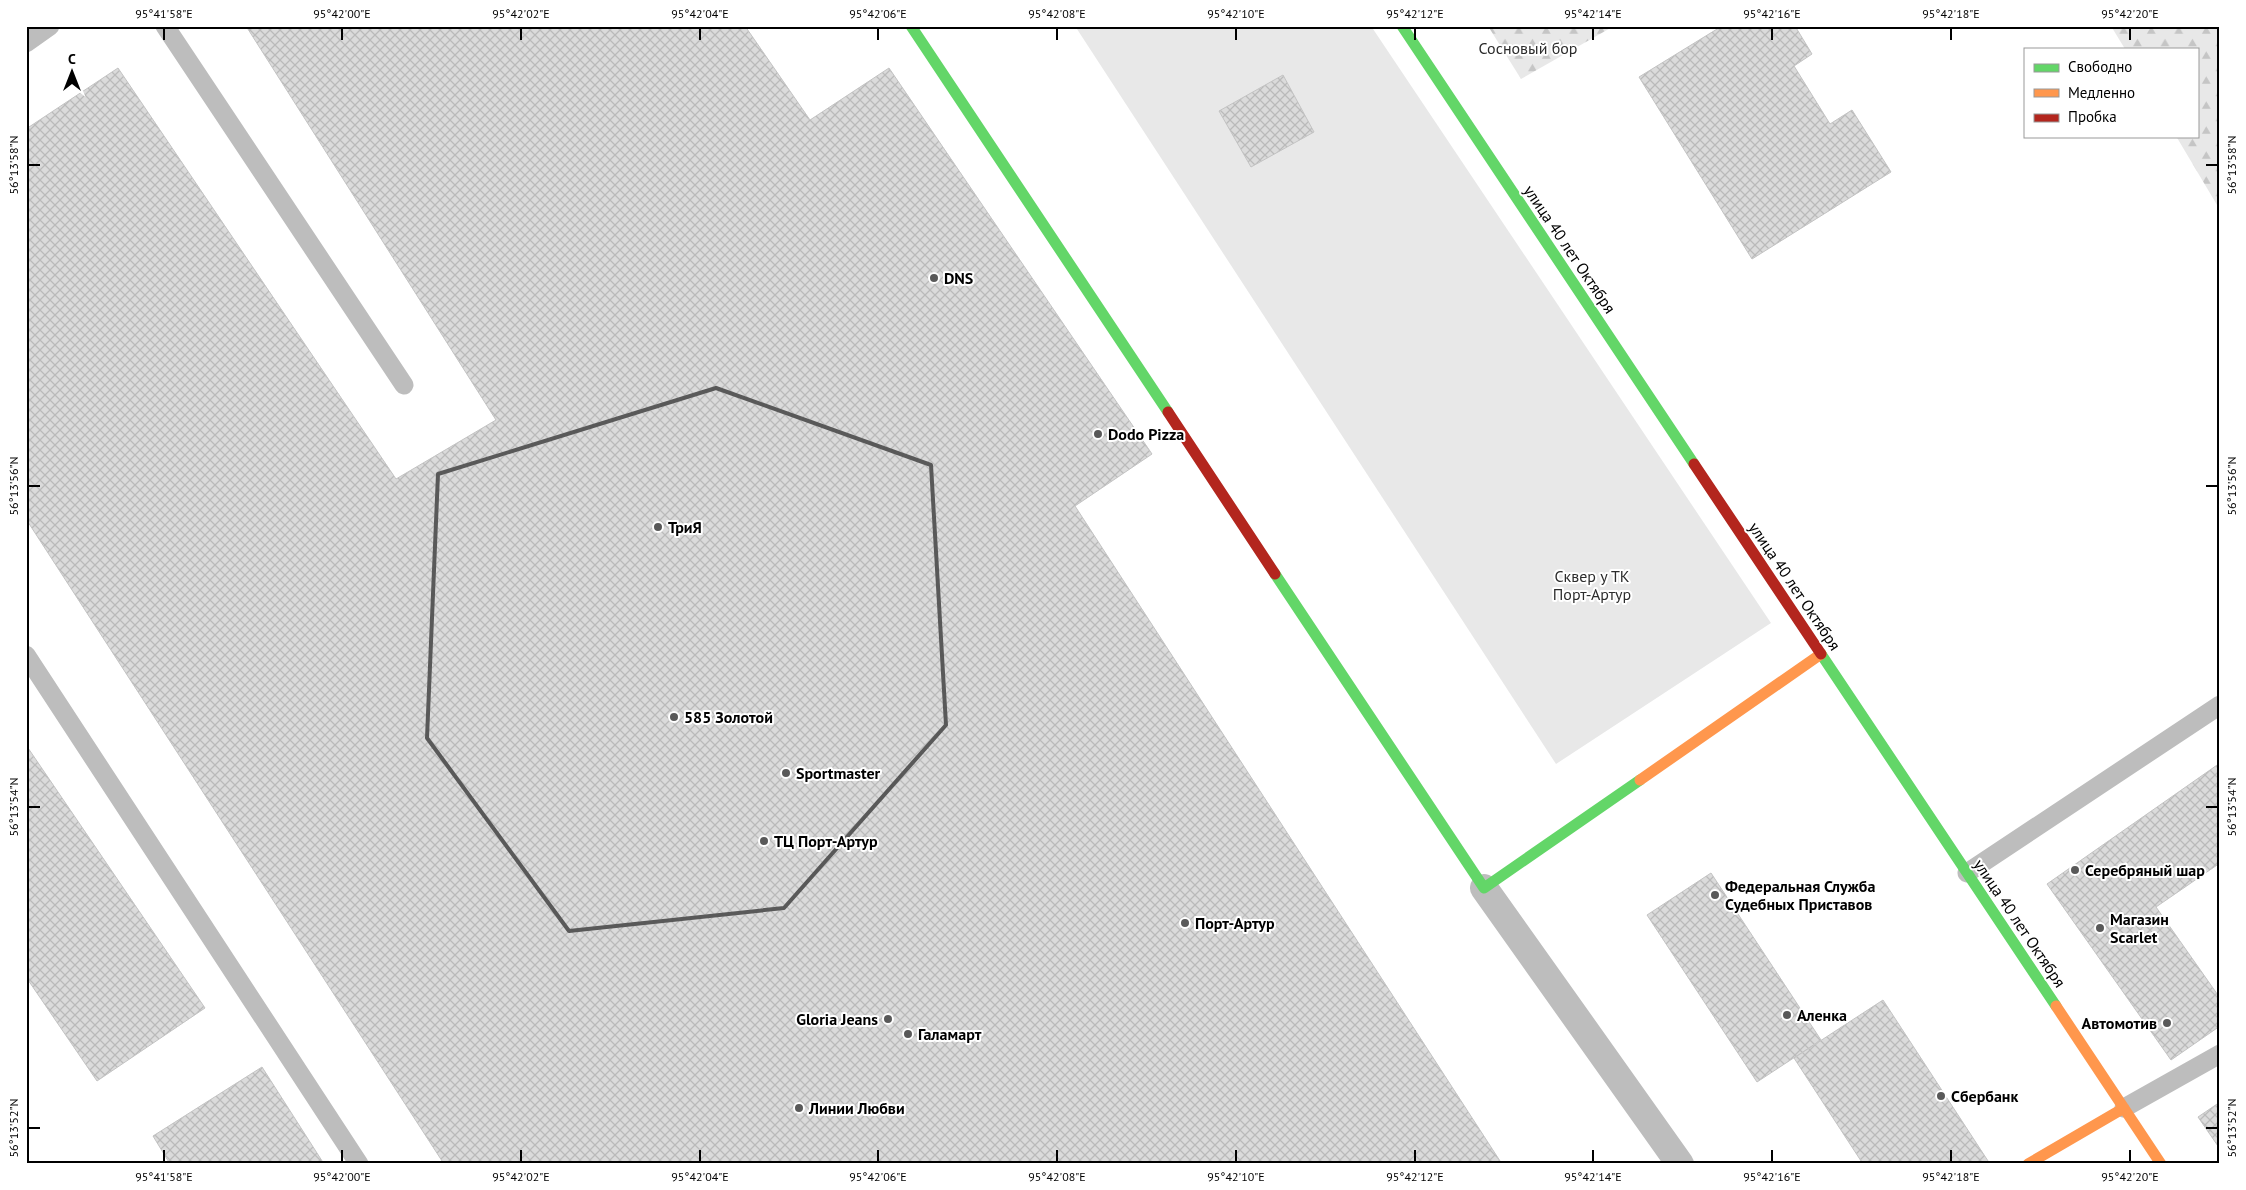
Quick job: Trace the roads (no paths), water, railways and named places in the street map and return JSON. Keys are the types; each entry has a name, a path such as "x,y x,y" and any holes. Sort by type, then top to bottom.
{"street":[{"path":"911,26 1484,888 1680,1164"},
{"name":"улица 40 лет Октября","path":"1402,26 2161,1164"},
{"path":"1484,888 1821,654"},
{"path":"2028,1164 2124,1108"}],"lane":[{"path":"26,43 50,26"},
{"path":"165,26 404,385"},
{"path":"26,654 359,1164"},
{"path":"1967,873 2220,705"},
{"path":"2124,1108 2220,1054"}],"place":[{"name":"DNS","path":"934,278"},
{"name":"Dodo Pizza","path":"1098,434"},
{"name":"ТриЯ","path":"658,527"},
{"name":"585 Золотой","path":"674,717"},
{"name":"Sportmaster","path":"786,773"},
{"name":"ТЦ Порт-Артур","path":"764,841"},
{"name":"Серебряный шар","path":"2075,870"},
{"name":"Федеральная Служба Судебных Приставов","path":"1715,895"},
{"name":"Порт-Артур","path":"1185,923"},
{"name":"Магазин Scarlet","path":"2100,928"},
{"name":"Аленка","path":"1787,1015"},
{"name":"Gloria Jeans","path":"888,1019"},
{"name":"Автомотив","path":"2167,1023"},
{"name":"Галамарт","path":"908,1034"},
{"name":"Сбербанк","path":"1941,1096"},
{"name":"Линии Любви","path":"799,1108"}],"park label":[{"name":"Сосновый бор","path":"1528,48"},
{"name":"Сквер у ТК Порт-Артур","path":"1592,585"}]}
